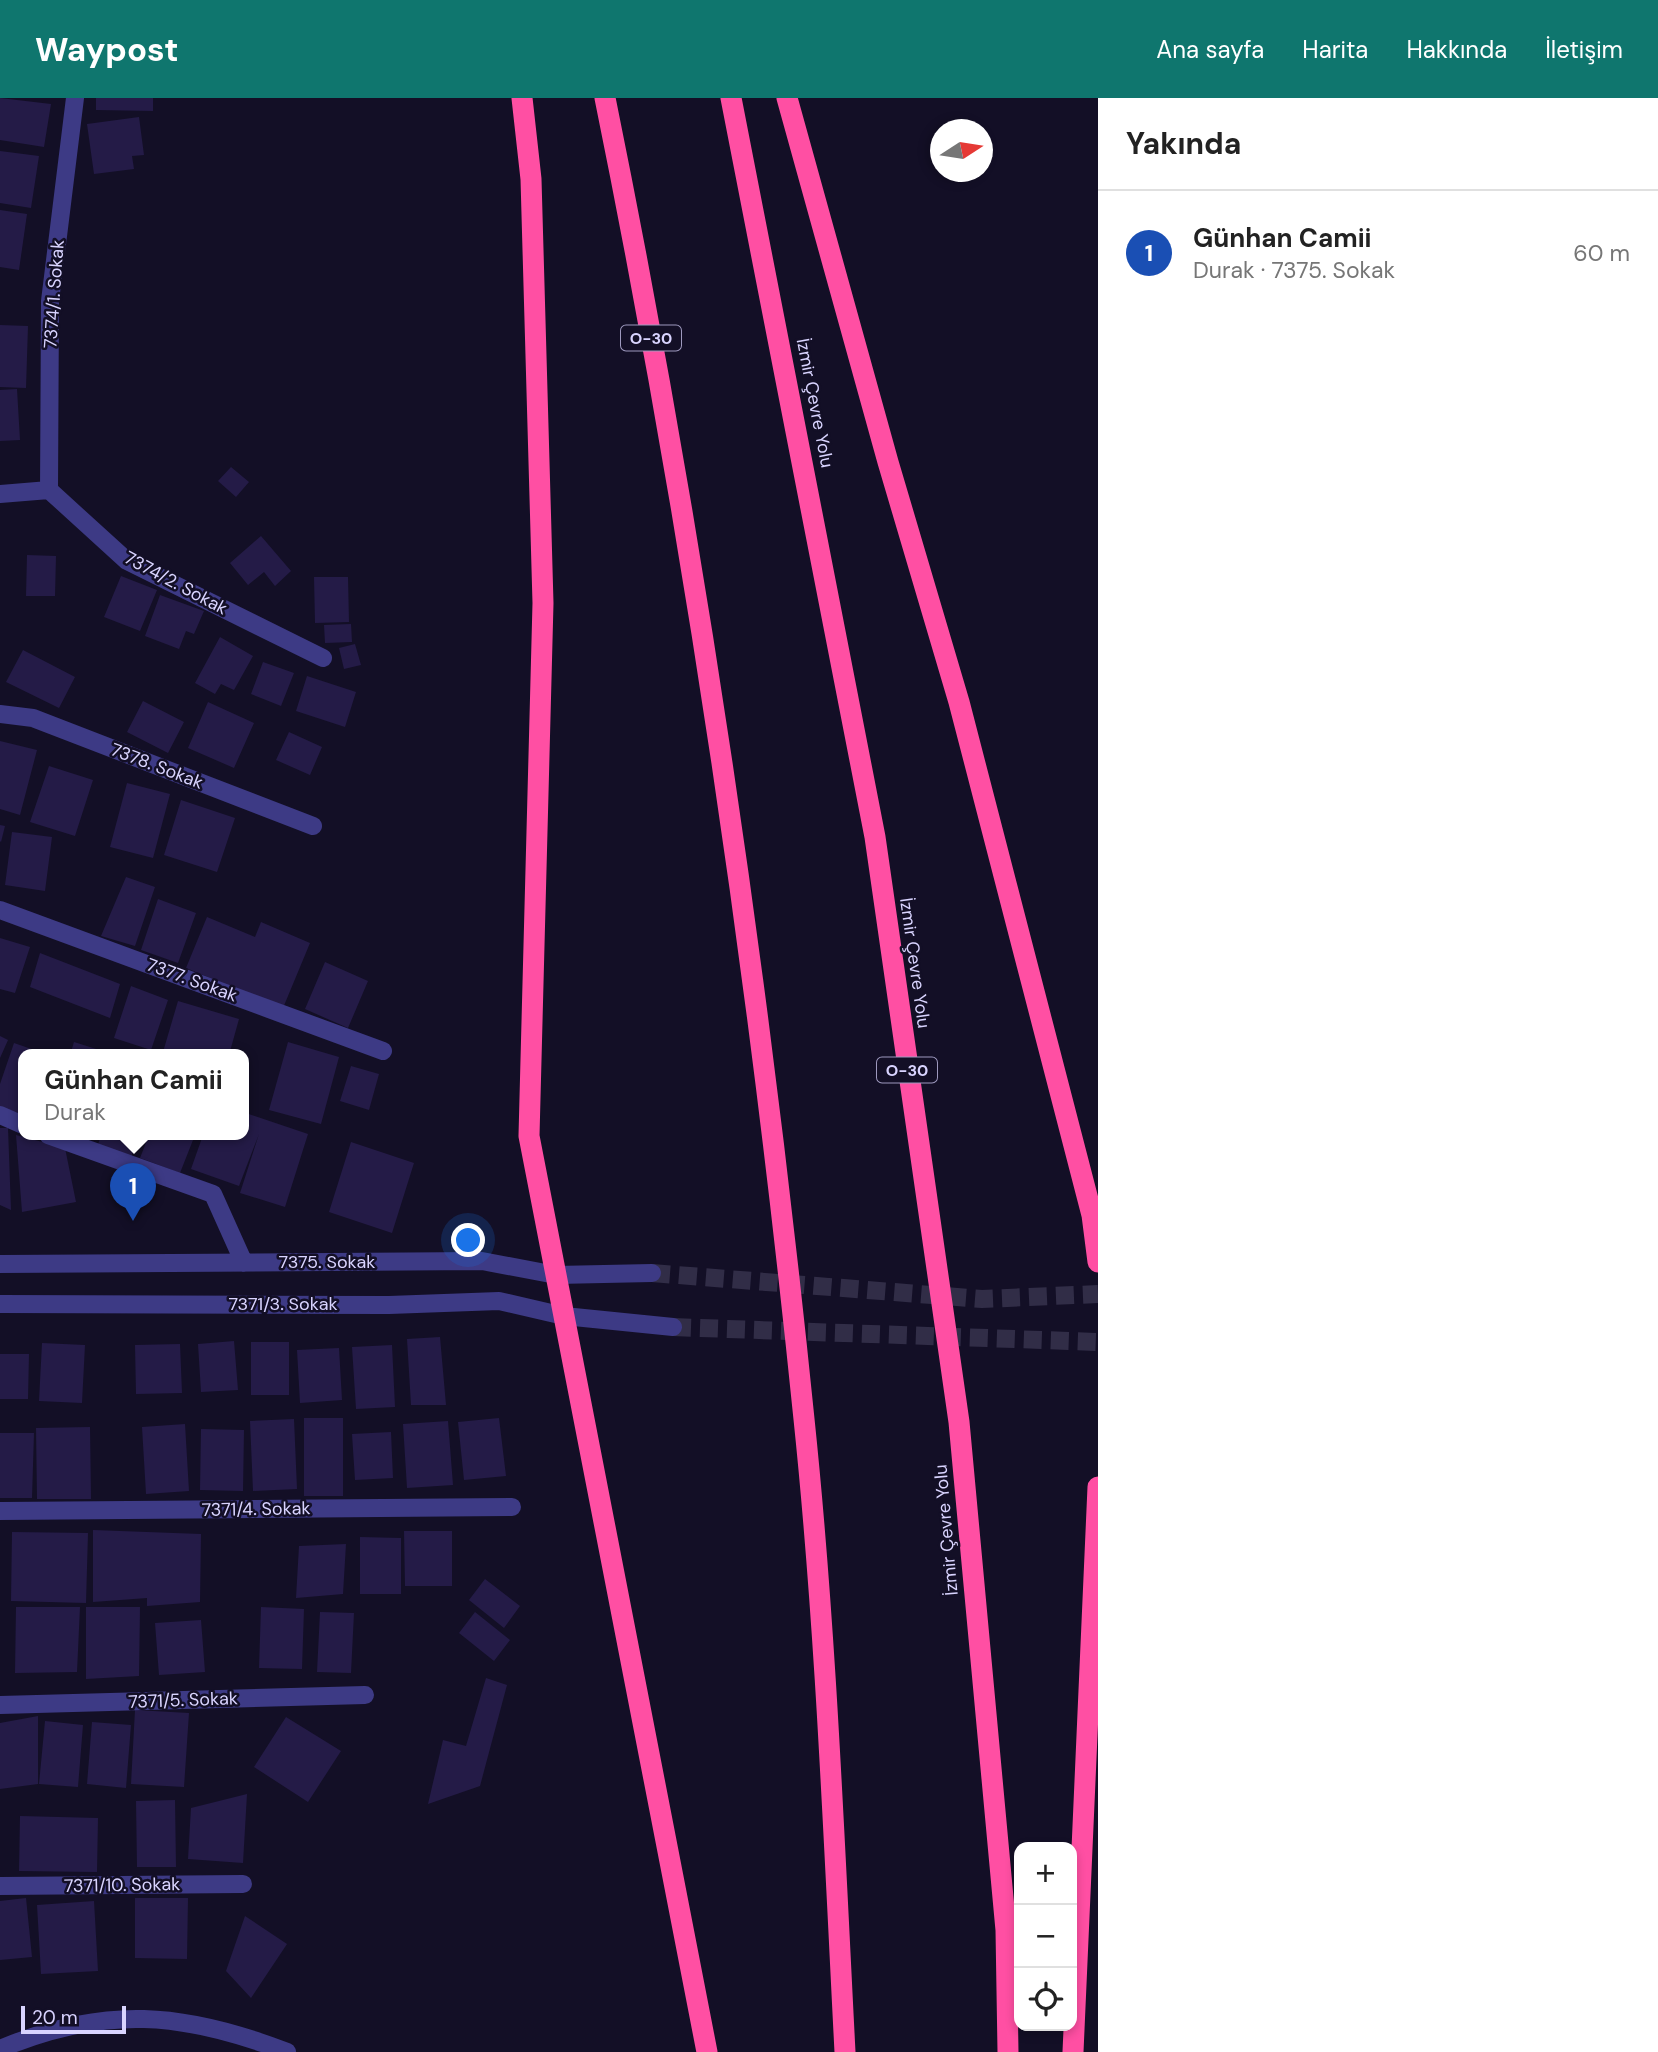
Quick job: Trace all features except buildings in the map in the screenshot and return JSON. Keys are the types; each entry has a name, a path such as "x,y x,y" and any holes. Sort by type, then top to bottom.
{"highway":[{"path":"522,98 531,179 543,603 530,1136 707,2052"},
{"name":"O-30","path":"605,98 635,245 707,658 757,995 805,1423 822,1641 845,2052"},
{"name":"İzmir Çevre Yolu","path":"731,98 875,837 959,1422 1006,1930 1009,2052"},
{"path":"787,98 888,462 959,702 1088,1202 1098,1262"},
{"path":"1073,2052 1098,1487"}],"street":[{"name":"7374/1. Sokak","path":"49,491 50,302 75,98"},
{"path":"0,494 49,491"},
{"name":"7374/2. Sokak","path":"49,491 127,561 323,658"},
{"name":"7378. Sokak","path":"0,714 33,718 313,826"},
{"name":"7377. Sokak","path":"0,910 383,1051"},
{"path":"0,1115 18,1123"},
{"path":"62,1140 213,1194 244,1263"},
{"name":"7375. Sokak","path":"0,1264 482,1261 556,1275 652,1273"},
{"name":"7371/3. Sokak","path":"0,1304 388,1305 499,1301 564,1316"},
{"path":"564,1316 673,1327"},
{"name":"7371/4. Sokak","path":"0,1511 512,1507"},
{"name":"7371/5. Sokak","path":"0,1705 365,1695"},
{"name":"7371/10. Sokak","path":"0,1886 243,1884"},
{"path":"0,2049 30,2037 99,2020 180,2020 241,2034 287,2052"}],"tunnel":[{"path":"652,1273 982,1299 1098,1294"},
{"path":"673,1327 1098,1342"}],"place":[{"name":"Günhan Camii","path":"133,1221"}]}
